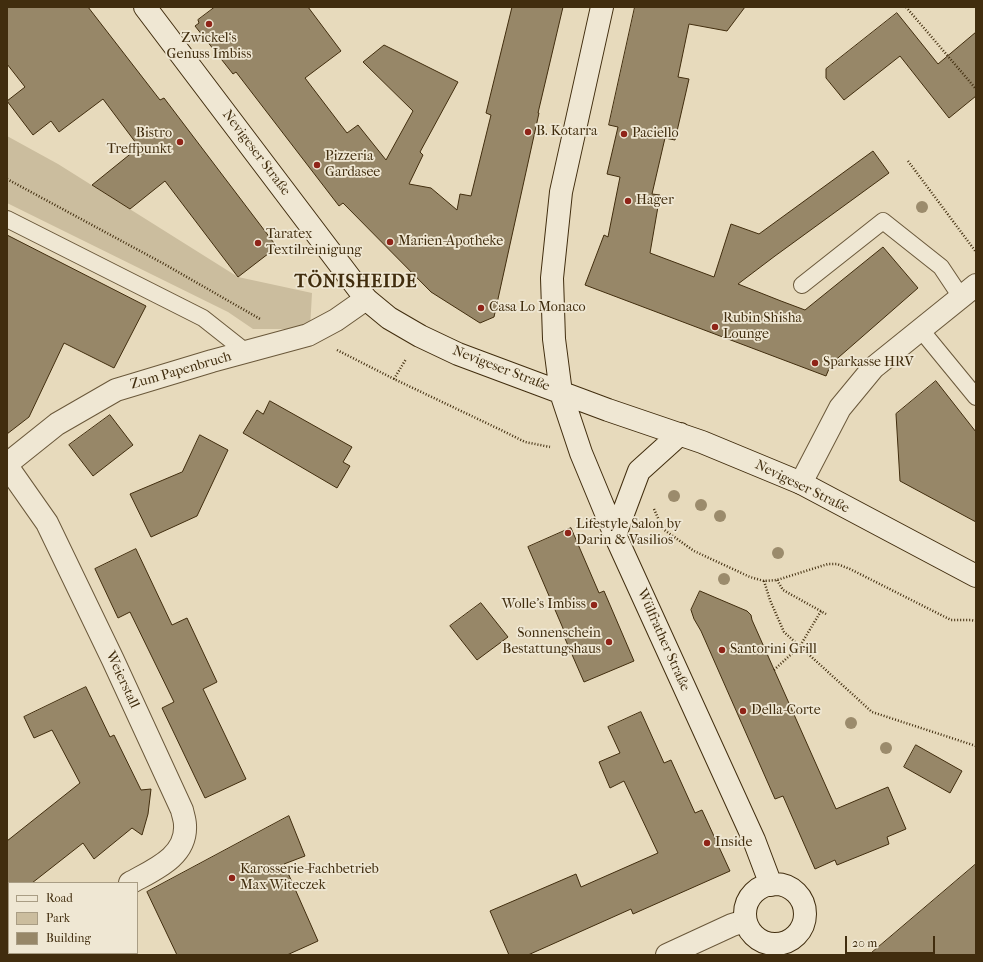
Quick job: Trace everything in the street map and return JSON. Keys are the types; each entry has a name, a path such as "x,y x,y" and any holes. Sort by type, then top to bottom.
{"main road":[{"name":"Nevigeser Straße","path":"145,7 366,299 389,318 420,336 458,354 608,410 702,442 801,483 976,576"},
{"name":"Wülfrather Straße","path":"602,7 562,192 552,278 554,339 561,393 581,453 615,535 754,840 771,885"},
{"path":"801,483 840,408 873,368 969,291"},
{"name":"Zum Papenbruch","path":"7,465 57,424 116,390 212,361 308,335 336,320 366,299"},
{"path":"615,535 639,471 680,434"},
{"name":"Weierstall","path":"7,465 47,523 113,660 182,810 185,826 183,842 173,857 160,867 132,882"},
{"path":"771,885 781,885 790,889 798,895 802,903 805,913 796,947 784,943 764,943 756,938 749,930 745,921 745,911 748,901 753,893 762,887 771,885"},
{"path":"666,955 732,925 745,921"}],"lane":[{"path":"7,219 203,318 246,352"},
{"path":"802,285 883,221 969,291"},
{"path":"921,330 976,397"}],"path":[{"path":"906,7 976,89"},
{"path":"908,161 976,252"},
{"path":"639,471 662,530 694,551 750,577 764,581 777,580 828,564 837,564 951,620 976,621"},
{"path":"777,580 783,590 826,614"},
{"path":"764,581 770,600 784,632 872,712 976,746"},
{"path":"774,670 800,646 821,611"}],"green space":[{"path":"7,136 58,164 238,277 312,293 310,329 253,329 228,312 7,203"}],"building":[{"path":"7,7 88,7 160,100 164,98 277,247 238,277 165,181 130,209 92,185 139,147 103,99 59,132 51,121 33,135 7,101 25,87 7,64"},
{"path":"215,7 308,7 341,51 305,78 347,133 358,125 386,160 413,111 363,62 384,45 458,82 420,152 423,155 409,184 431,188 457,210 460,194 471,196 491,115 486,113 512,7 563,7 538,113 494,317 480,323 431,292 343,203 339,206 236,72 233,74 195,26 199,23 198,20"},
{"path":"635,7 745,7 727,31 689,24 678,77 689,79 675,140 665,138 652,194 660,195 650,253 714,277 731,224 759,234 873,151 889,173 738,284 805,310 883,247 918,288 831,364 826,376 585,285 604,235 608,237 620,177 607,174 618,127 609,125"},
{"path":"897,13 938,64 976,32 976,96 949,118 900,56 844,100 826,78 826,69"},
{"path":"7,235 146,306 114,368 64,343 29,417 7,434"},
{"path":"936,381 976,432 976,522 900,481 896,414"},
{"path":"270,401 352,447 343,462 350,466 337,488 243,433 257,410 263,414"},
{"path":"110,415 133,445 93,476 69,445"},
{"path":"200,435 228,450 197,516 151,537 130,494 182,472"},
{"path":"571,528 599,593 604,591 634,661 584,682 563,634 565,633 528,547"},
{"path":"136,549 172,625 187,618 217,682 203,689 246,779 205,798 162,708 174,702 130,612 118,618 95,569"},
{"path":"700,591 747,611 751,615 836,809 888,787 906,829 887,837 889,844 837,865 835,860 815,869 783,796 775,799 701,631 694,619 691,610"},
{"path":"481,603 508,637 477,660 450,626"},
{"path":"86,687 110,737 114,735 141,790 151,789 148,814 142,835 132,828 94,859 83,843 33,882 7,883 7,841 80,783 52,730 34,738 24,717"},
{"path":"641,712 664,763 671,760 695,813 702,810 730,871 633,914 631,909 528,955 509,955 490,911 576,874 581,887 658,853 624,781 610,788 599,762 620,753 608,727"},
{"path":"916,745 962,771 950,793 904,767"},
{"name":"Karosserie-Fachbetrieb Max Witeczek","path":"289,816 305,856 284,864 318,941 287,955 177,955 147,892"},
{"path":"976,864 976,955 869,955"}],"place":[{"name":"Zwickel‘s Genuss Imbiss","path":"209,24"},
{"name":"B. Kotarra","path":"528,132"},
{"name":"Paciello","path":"624,134"},
{"name":"Bistro Treffpunkt","path":"180,142"},
{"name":"Pizzeria Gardasee","path":"317,165"},
{"name":"Hager","path":"628,201"},
{"name":"Marien-Apotheke","path":"390,242"},
{"name":"Taratex Textilreinigung","path":"258,243"},
{"name":"Casa Lo Monaco","path":"481,308"},
{"name":"Rubin Shisha Lounge","path":"715,327"},
{"name":"Sparkasse HRV","path":"815,363"},
{"name":"Lifestyle Salon by Darin & Vasilios","path":"568,533"},
{"name":"Wolle's Imbiss","path":"594,605"},
{"name":"Sonnenschein Bestattungshaus","path":"609,642"},
{"name":"Santorini Grill","path":"722,650"},
{"name":"Della-Corte","path":"743,711"},
{"name":"Inside","path":"707,843"},
{"name":"Karosserie-Fachbetrieb Max Witeczek","path":"232,878"}],"district":[{"name":"TÖNISHEIDE","path":"356,283"}]}
